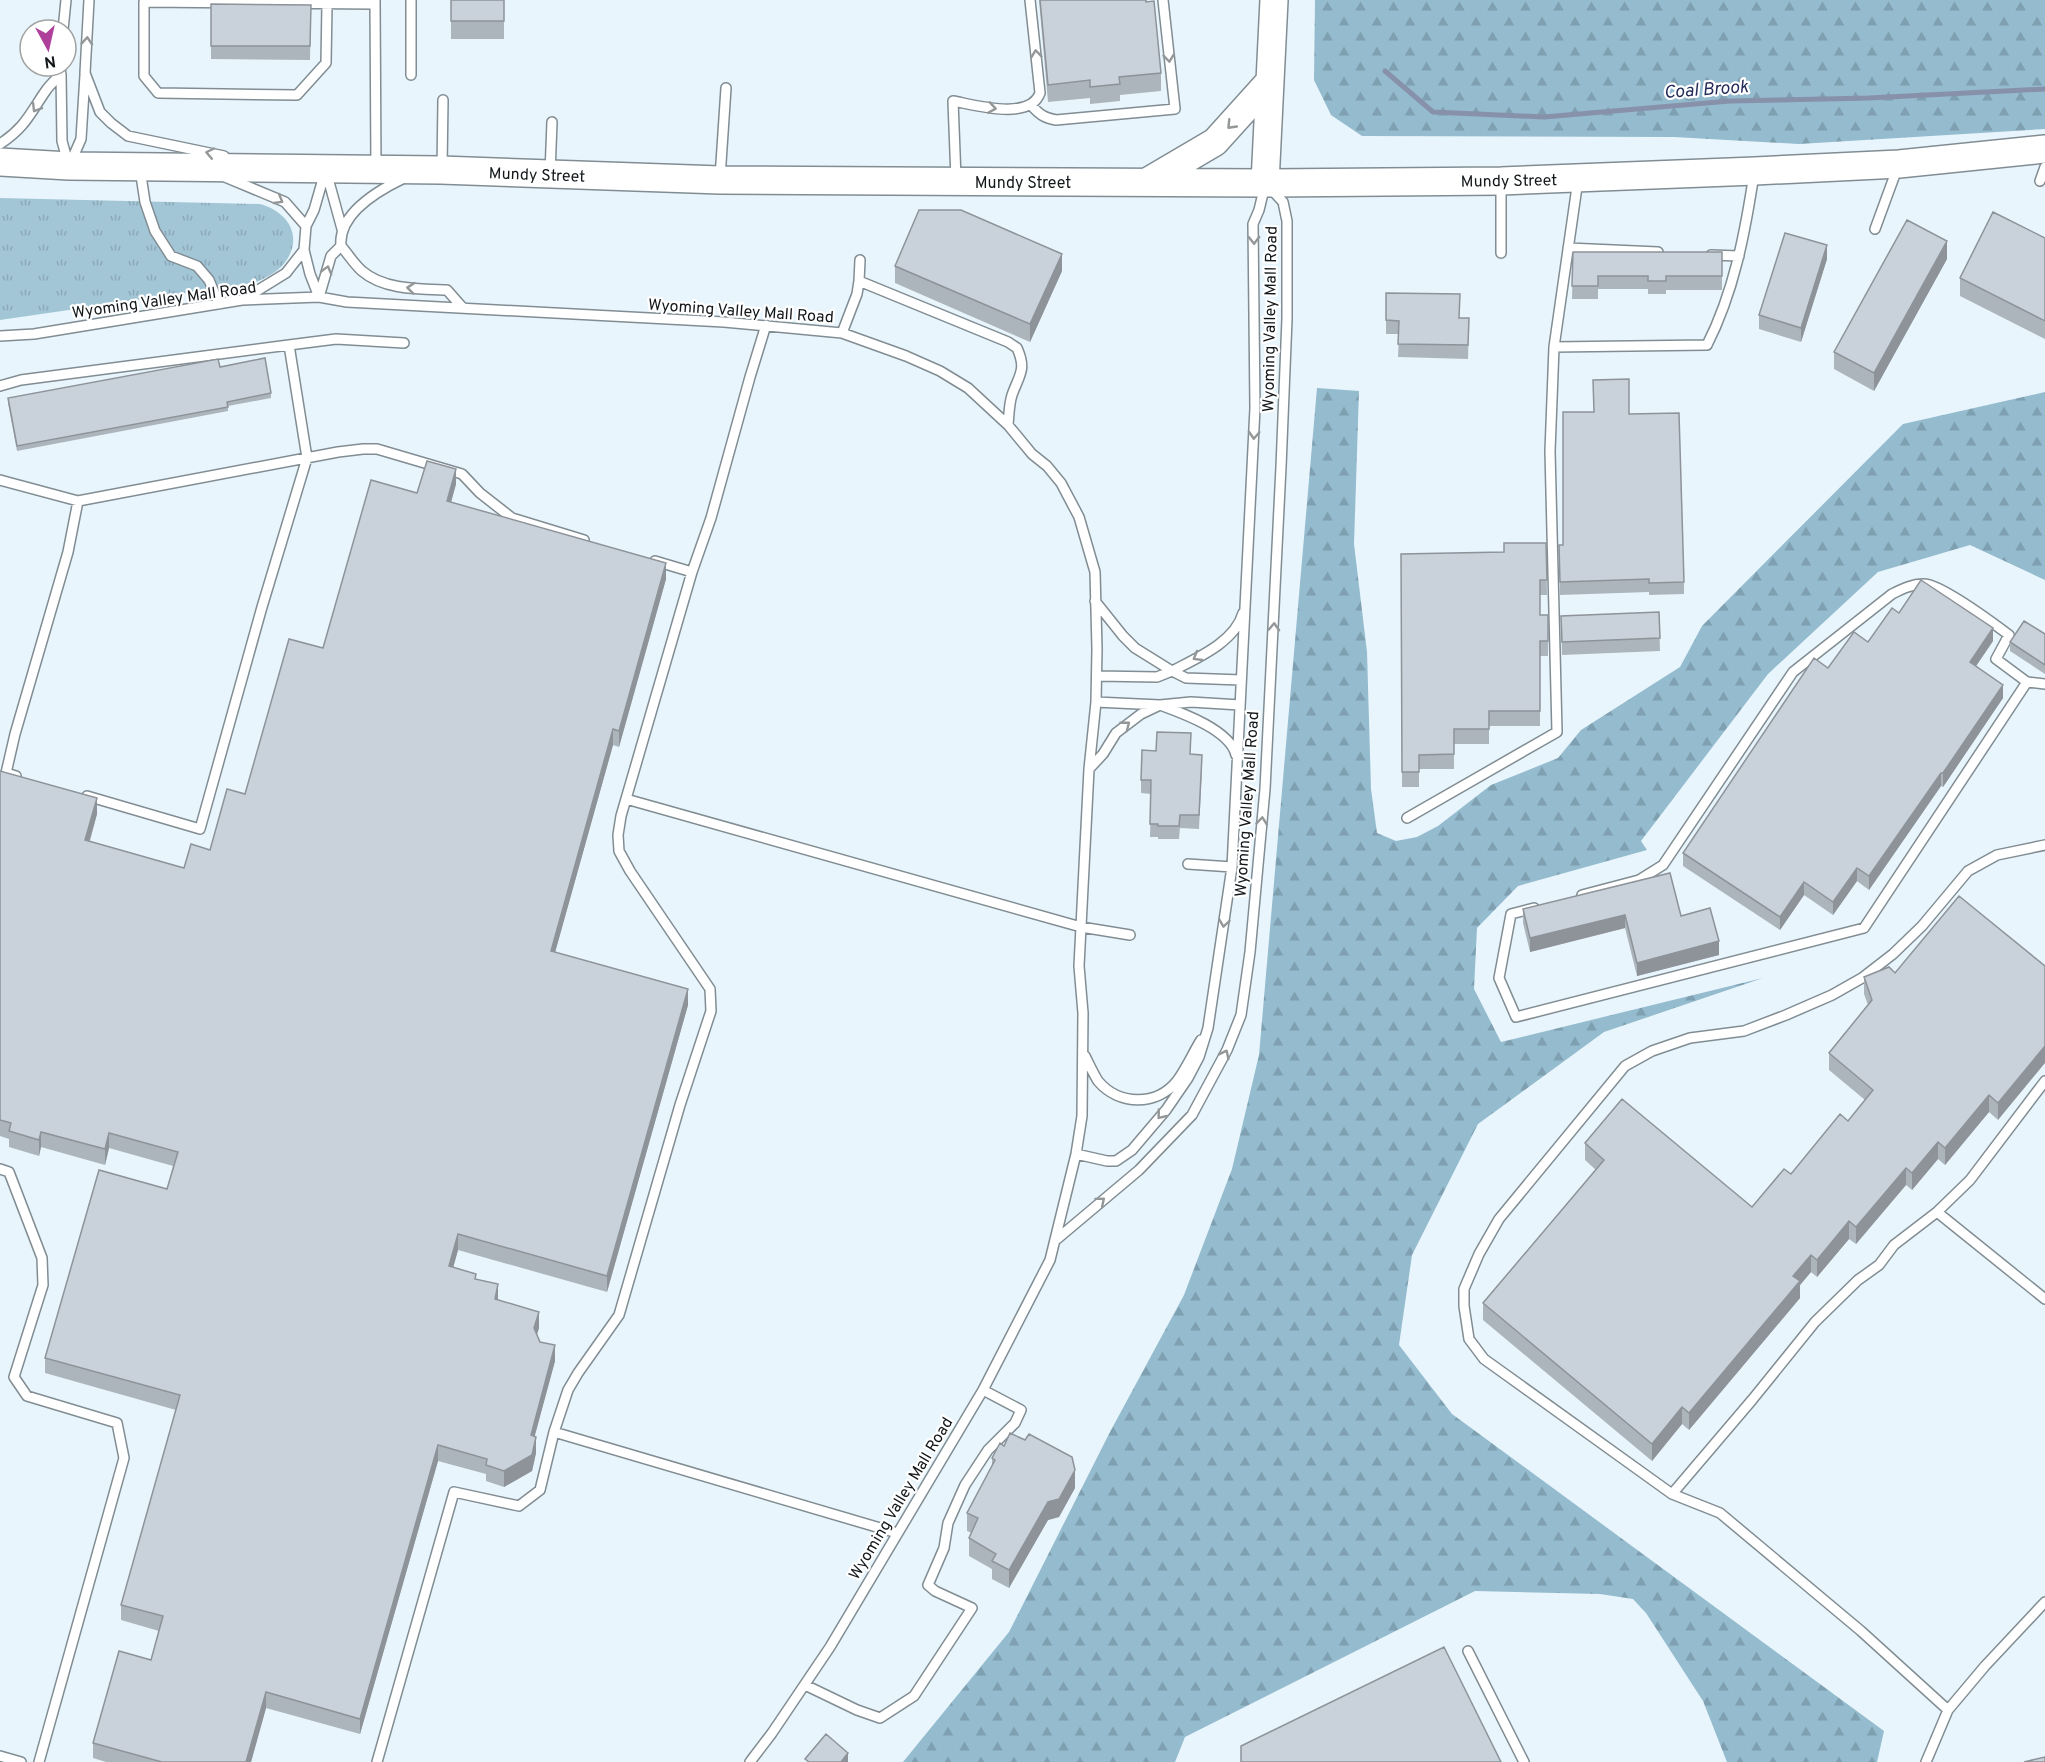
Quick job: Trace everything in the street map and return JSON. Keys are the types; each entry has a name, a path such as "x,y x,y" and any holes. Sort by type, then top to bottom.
{"main road":[{"path":"1265,183 1274,0"},
{"path":"1147,182 1215,142 1270,81"},
{"name":"Mundy Street","path":"1,158 69,166 430,170 720,180 1265,183 1501,181 1755,171 1899,164 2045,149"}],"lane":[{"path":"64,18 66,0"},
{"path":"69,166 81,139 89,0"},
{"path":"411,0 411,75"},
{"path":"956,182 953,101 1004,110 1032,105 1040,93 1030,0"},
{"path":"1032,105 1047,119 1056,120 1175,109 1163,0"},
{"path":"327,4 326,63 297,95 158,93 144,76 144,3 375,2 376,170"},
{"path":"85,73 100,112 128,136 288,170"},
{"path":"1,158 9,138 29,119 55,78"},
{"path":"61,78 62,141 69,166"},
{"path":"720,180 726,88"},
{"path":"342,229 366,199 384,188 430,170 443,100"},
{"path":"550,175 552,122"},
{"path":"1875,229 1899,164"},
{"path":"140,167 145,202 155,231 171,256 197,266 209,280 219,304"},
{"path":"2040,181 2045,167"},
{"path":"206,169 285,202 306,226"},
{"path":"319,297 304,250 306,226 314,210 316,196 326,169"},
{"path":"319,297 331,256 341,246 342,229 326,169"},
{"path":"1554,347 1707,345 1720,319 1733,281 1755,171"},
{"path":"1407,818 1557,732 1550,451 1554,347 1578,178"},
{"path":"1501,181 1501,253"},
{"name":"Wyoming Valley Mall Road","path":"1209,1028 1232,867 1255,408 1253,224 1259,210 1265,183"},
{"name":"Wyoming Valley Mall Road","path":"1057,1239 1139,1170 1192,1115 1227,1050 1241,1015 1250,952 1265,789 1287,320 1287,221 1283,202 1265,183"},
{"path":"341,246 357,266 372,279 397,286 447,290 462,307"},
{"path":"1568,248 1670,253"},
{"path":"242,300 286,273 304,250"},
{"path":"1705,254 1739,256"},
{"path":"843,333 857,294 860,260"},
{"path":"859,281 1008,342 1017,348 1023,366 1020,380 1012,395 1008,425"},
{"name":"Wyoming Valley Mall Road","path":"0,336 34,334 242,300 319,297 347,302 766,325 843,333 906,356 940,371 968,388 1008,425 1032,454 1047,466 1061,483 1075,507 1095,572 1097,676 1089,770 1079,966 1083,1013 1082,1116 1057,1239 1050,1260 983,1390 805,1685 750,1762"},
{"path":"378,1762 454,1492 519,1506 540,1490 554,1432 568,1390 619,1315 711,1011 710,989 662,920 619,851 618,835 626,799 692,572 711,518 766,325"},
{"path":"0,386 21,380 336,339 404,343"},
{"path":"75,793 200,829 306,458 289,345"},
{"path":"0,480 78,501 306,458 363,449 377,450 462,474 480,493 512,519 598,544"},
{"path":"29,780 3,772 68,552 78,501"},
{"path":"643,558 692,572"},
{"path":"1575,897 1639,880 1663,865 1793,672 1892,594 1908,586 1926,584 1956,598 2009,635 1996,659 2027,682 2045,684"},
{"path":"1097,676 1157,677 1172,671 1228,638 1241,620 1247,599"},
{"path":"1095,601 1135,648 1172,671 1186,678 1241,680"},
{"path":"1543,905 1511,914 1500,978 1516,1017 1864,928 2027,682"},
{"path":"1096,702 1160,705 1191,702 1240,705"},
{"path":"1089,770 1103,754 1116,733 1141,714 1160,705 1196,720 1227,738 1236,752 1237,774"},
{"path":"626,799 1081,927 1130,935"},
{"path":"1948,1710 1861,1631 1720,1513 1672,1494 1484,1359 1469,1339 1464,1289 1499,1220 1625,1066 1652,1051 1690,1038 1744,1031 1832,995 1862,978 1893,954 1922,926 1968,872 1997,855 2045,845"},
{"path":"1188,864 1232,867"},
{"path":"1083,1052 1100,1083 1124,1098 1140,1101 1151,1099 1167,1091 1177,1080 1209,1028"},
{"path":"1076,1154 1116,1161 1132,1150 1166,1110 1188,1078 1199,1057 1209,1028"},
{"path":"1672,1494 1815,1322 1858,1280 1879,1265 1894,1245 1937,1212 1970,1180 2045,1081"},
{"path":"0,1169 9,1172 42,1258 43,1286 14,1377 27,1396 117,1423 124,1458 39,1762"},
{"path":"1937,1212 2045,1299"},
{"path":"805,1685 880,1719 914,1696 972,1608 928,1586 944,1548 948,1523 965,1485 988,1450 1016,1423 1021,1410 983,1390"},
{"path":"554,1432 897,1533"},
{"path":"1926,1762 1948,1710 1985,1666 2045,1602"},
{"path":"1467,1651 1524,1762"},
{"path":"0,1756 21,1762"}],"green space":[{"path":"1315,0 2045,0 2045,129 1799,144 1674,137 1362,136 1331,115 1314,80"},
{"path":"0,198 260,204 279,213 286,220 291,227 293,245 290,255 280,268 255,283 0,320"},
{"path":"1317,388 1359,391 1354,544 1367,652 1371,789 1377,833 1396,841 1417,837 1438,826 1491,785 1558,758 1581,730 1680,667 1702,626 1903,424 2045,392 2045,580 1970,545 1878,572 1768,674 1641,841 1647,850 1518,886 1477,928 1474,989 1501,1042 1763,978 1604,1032 1478,1124 1412,1255 1399,1345 1452,1414 1884,1731 1877,1762 1727,1762 1703,1701 1646,1613 1633,1599 1600,1594 1475,1591 1185,1737 1175,1762 903,1762 1009,1632 1110,1432 1184,1295 1232,1169 1259,1055"}],"building":[{"path":"451,0 504,0 504,21 451,21"},
{"path":"1040,0 1154,1 1161,73 1119,77 1120,84 1090,87 1090,80 1048,85"},
{"path":"211,4 311,5 310,46 211,46"},
{"path":"919,210 961,210 1062,254 1030,324 895,266"},
{"path":"1993,212 2045,238 2045,321 1960,278"},
{"path":"1907,220 1947,241 1874,373 1834,352"},
{"path":"1785,233 1827,245 1801,328 1759,315"},
{"path":"1573,252 1722,252 1722,276 1666,276 1666,281 1648,281 1648,276 1598,276 1598,286 1572,286"},
{"path":"1386,293 1460,294 1459,318 1469,318 1468,345 1398,344 1399,321 1386,320"},
{"path":"265,358 271,393 227,402 228,407 17,446 8,398 218,359 220,367"},
{"path":"1629,379 1629,414 1679,413 1684,582 1649,583 1649,579 1560,582 1559,545 1563,545 1563,412 1594,412 1593,380"},
{"path":"427,461 456,469 447,501 666,563 619,731 613,729 551,951 688,989 607,1276 458,1234 449,1266 476,1274 475,1279 498,1284 495,1299 539,1312 534,1328 540,1342 555,1345 531,1435 536,1437 532,1455 504,1471 486,1465 487,1459 438,1445 360,1719 266,1692 246,1762 162,1762 93,1743 119,1651 151,1660 163,1616 121,1605 180,1395 45,1358 99,1170 167,1189 178,1152 109,1133 105,1149 41,1132 39,1140 9,1131 11,1123 0,1120 0,771 97,798 85,840 184,868 191,844 210,850 227,789 245,794 289,639 323,648 371,480 417,493"},
{"path":"1504,543 1546,543 1547,580 1540,580 1540,615 1548,615 1548,641 1540,641 1540,711 1489,711 1489,729 1454,729 1454,754 1419,755 1419,772 1402,772 1401,554 1504,552"},
{"path":"1921,580 1993,628 1970,662 2003,685 1869,876 1857,868 1833,902 1804,882 1780,917 1683,853 1814,658 1828,668 1854,632 1868,642 1892,608 1899,613"},
{"path":"1659,612 1660,638 1562,642 1561,616"},
{"path":"2024,621 2045,634 2045,665 2010,642"},
{"path":"1157,732 1191,733 1190,754 1202,755 1199,815 1180,815 1179,826 1150,824 1151,780 1141,780 1142,750 1156,751"},
{"path":"1670,873 1681,916 1710,908 1719,941 1637,963 1625,915 1530,938 1523,909"},
{"path":"1959,896 2045,966 2045,1046 1998,1103 1989,1095 1945,1148 1938,1142 1912,1173 1906,1168 1856,1227 1849,1221 1817,1260 1811,1255 1793,1276 1800,1281 1689,1413 1682,1407 1652,1444 1483,1303 1604,1160 1585,1143 1622,1099 1752,1207 1784,1169 1791,1174 1840,1114 1848,1121 1873,1090 1829,1053 1872,1000 1864,977 1889,967 1895,973"},
{"path":"1010,1433 1025,1440 1029,1434 1072,1457 1075,1470 1059,1499 1048,1502 1009,1570 992,1561 996,1554 969,1538 978,1518 967,1513 995,1460 992,1458 1000,1443 1004,1446"},
{"path":"1444,1647 1501,1762 1241,1762 1241,1746"},
{"path":"826,1734 848,1753 841,1762 809,1762 805,1759"},
{"path":"2045,1757 2045,1762 2024,1762"}],"waterway":[{"name":"Coal Brook","path":"1385,71 1433,112 1544,117 1730,101 1869,98 2045,89"}]}
